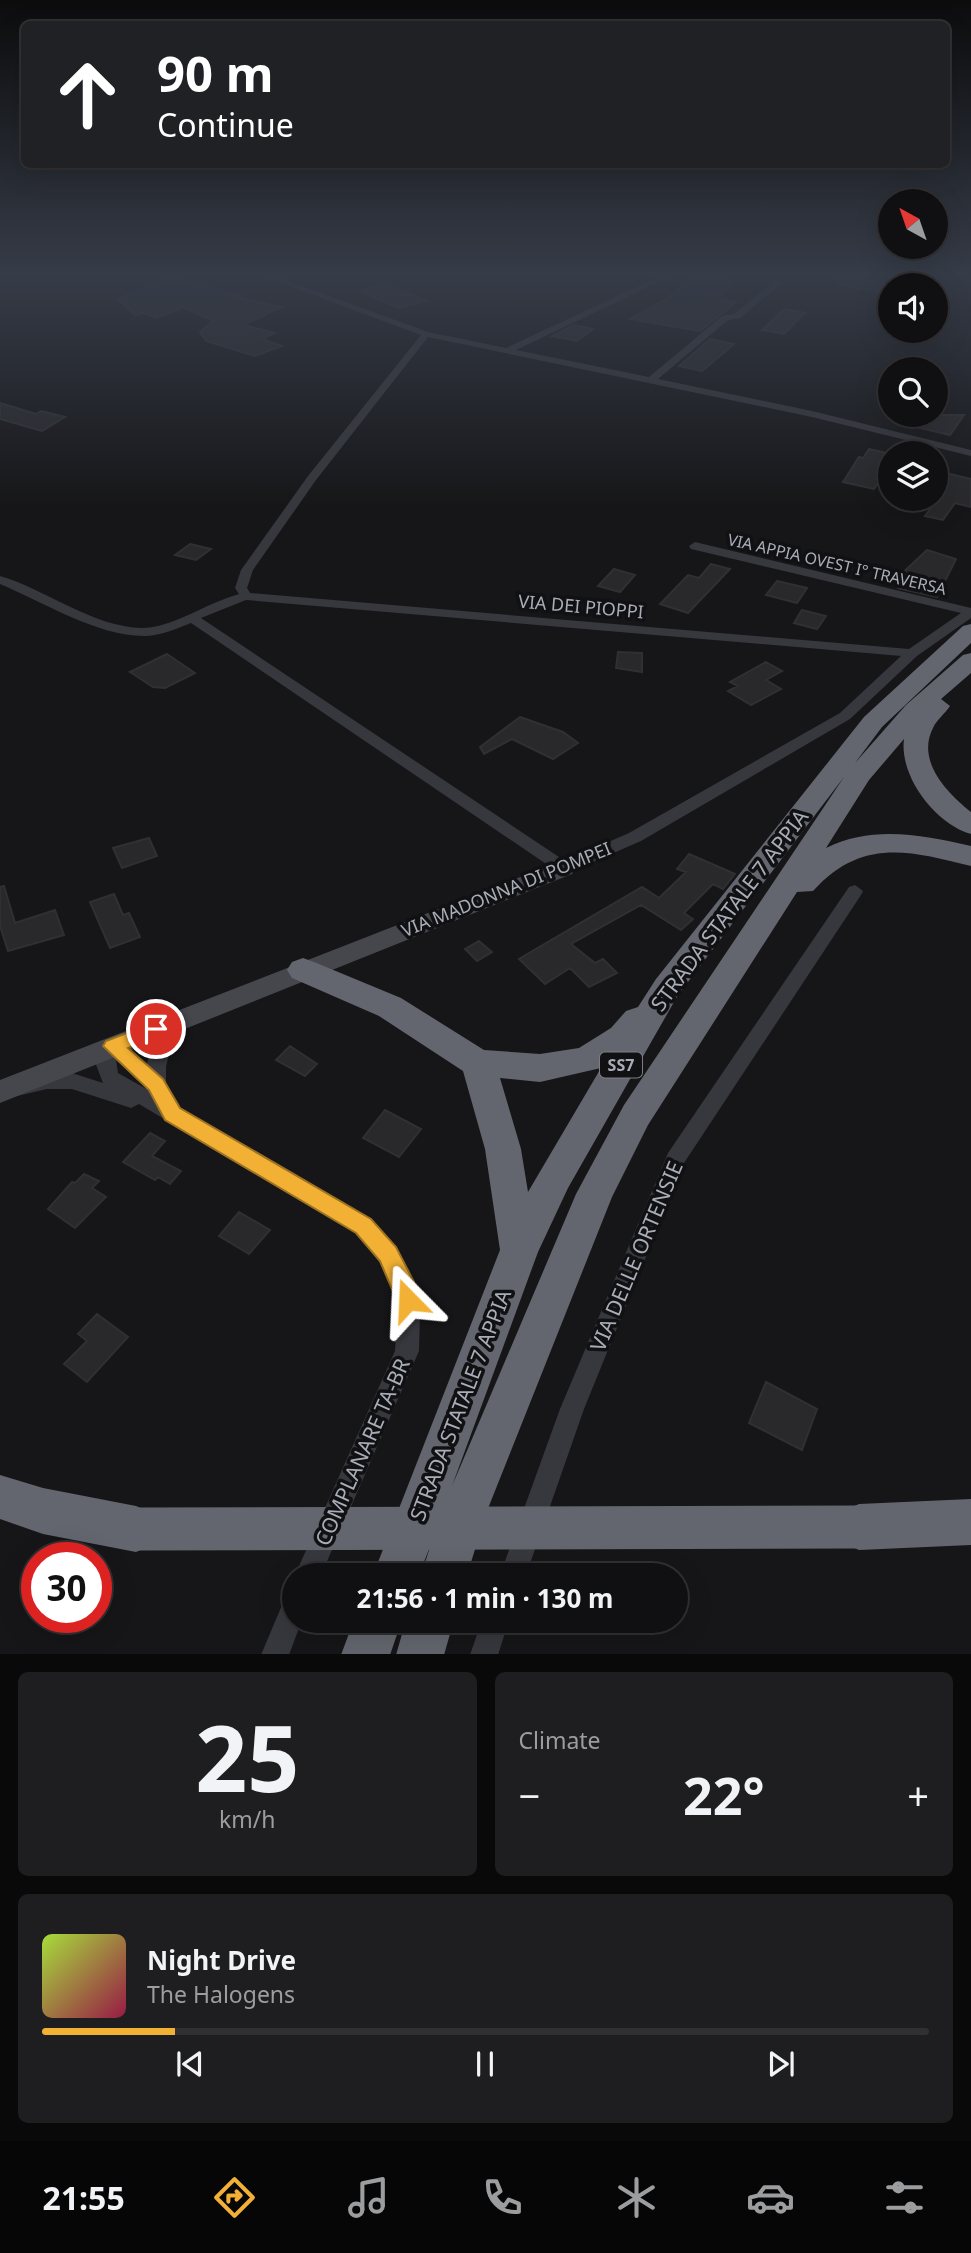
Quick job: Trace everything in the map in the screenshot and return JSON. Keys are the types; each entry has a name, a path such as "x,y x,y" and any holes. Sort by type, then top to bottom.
{"highway":[{"name":"STRADA STATALE 7 APPIA","path":"401,1563 519,1250 554,1178 667,987 873,722 914,681 971,631"},
{"name":"STRADA STATALE 7 APPIA","path":"448,1563 464,1511 595,1194 636,1115 682,1041 859,775 915,710 971,660"},
{"path":"971,671 922,723 915,751 928,784 971,825"},
{"path":"682,1041 735,978 815,866 836,852 863,844 901,842 971,856"},
{"path":"303,970 390,1007 478,1063 540,1068 587,1060 623,1037 667,987"},
{"path":"478,1063 503,1149 519,1250"},
{"path":"0,1497 43,1511 136,1529 859,1527 971,1521"},
{"path":"365,1654 373,1633"},
{"path":"420,1654 426,1633"}],"street":[{"path":"246,596 241,588 247,570 312,478 411,353"},
{"path":"516,353 812,414 969,450"},
{"path":"650,381 684,353"},
{"name":"VIA APPIA OVEST I° TRAVERSA","path":"695,546 971,612"},
{"name":"VIA DEI PIOPPI","path":"0,580 123,630 147,632 191,617 214,604 246,596 912,653"},
{"name":"VIA MADONNA DI POMPEI","path":"0,1092 564,868 635,837 845,716 912,653 971,612"},
{"path":"191,617 564,868"},
{"name":"VIA DELLE ORTENSIE","path":"517,1563 572,1409 675,1159 855,891"},
{"path":"156,1085 155,1063 162,1041 171,1029 199,1011"},
{"path":"113,1046 156,1085 173,1114 110,1078 105,1062 113,1046"},
{"path":"0,1092 47,1081 72,1081 173,1114"},
{"name":"COMPLANARE TA-BR","path":"173,1114 363,1226 388,1254 404,1284 411,1316 407,1351 313,1563"},
{"path":"275,1654 283,1633"},
{"path":"484,1654 491,1633"}],"building":[{"path":"694,353 723,353 702,371 679,366"},
{"path":"0,403 36,414 41,411 65,417 42,431 0,419"},
{"path":"948,415 964,415 950,435 916,427 948,427"},
{"path":"869,449 878,451 878,483 874,489 843,482 859,457 863,458"},
{"path":"948,473 971,479 971,507 955,503 943,520 925,516 929,511 948,511"},
{"path":"190,544 211,549 196,560 175,555"},
{"path":"927,550 956,559 937,597 898,588 902,580 896,579"},
{"path":"711,564 730,569 688,613 660,604 688,575 699,578"},
{"path":"614,569 635,575 620,592 598,586"},
{"path":"777,581 807,588 797,603 766,595"},
{"path":"802,610 826,616 817,629 794,623"},
{"path":"618,652 642,653 642,672 616,668"},
{"path":"167,654 195,673 165,688 153,687 130,672"},
{"path":"766,662 782,671 766,680 781,689 751,705 728,691 738,686 730,682"},
{"path":"520,717 563,732 578,743 553,759 512,739 484,754 480,747"},
{"path":"149,838 157,856 122,868 113,848"},
{"path":"689,854 735,874 723,889 713,884 684,913 693,919 681,930 641,905 571,944 595,963 603,959 617,973 589,987 570,968 545,984 519,959 642,887 659,898 686,872 677,869"},
{"path":"4,886 15,923 55,910 64,935 8,951 0,926 0,887"},
{"path":"114,894 123,915 129,913 140,937 110,948 90,902"},
{"path":"479,941 492,952 477,961 465,949"},
{"path":"290,1046 317,1064 305,1076 276,1060"},
{"path":"385,1110 421,1129 399,1157 363,1138"},
{"path":"150,1133 165,1141 152,1156 181,1171 170,1184 158,1177 155,1180 123,1162"},
{"path":"84,1174 99,1181 92,1188 106,1197 75,1228 48,1209 72,1182 75,1183"},
{"path":"239,1212 270,1230 249,1254 219,1236"},
{"path":"97,1314 128,1337 87,1382 64,1364 87,1341 78,1334"},
{"path":"766,1382 817,1409 802,1450 749,1423"}],"route":[{"path":"156,1029 113,1046 156,1085 173,1114 363,1226 388,1254 404,1284 408,1300"}]}
